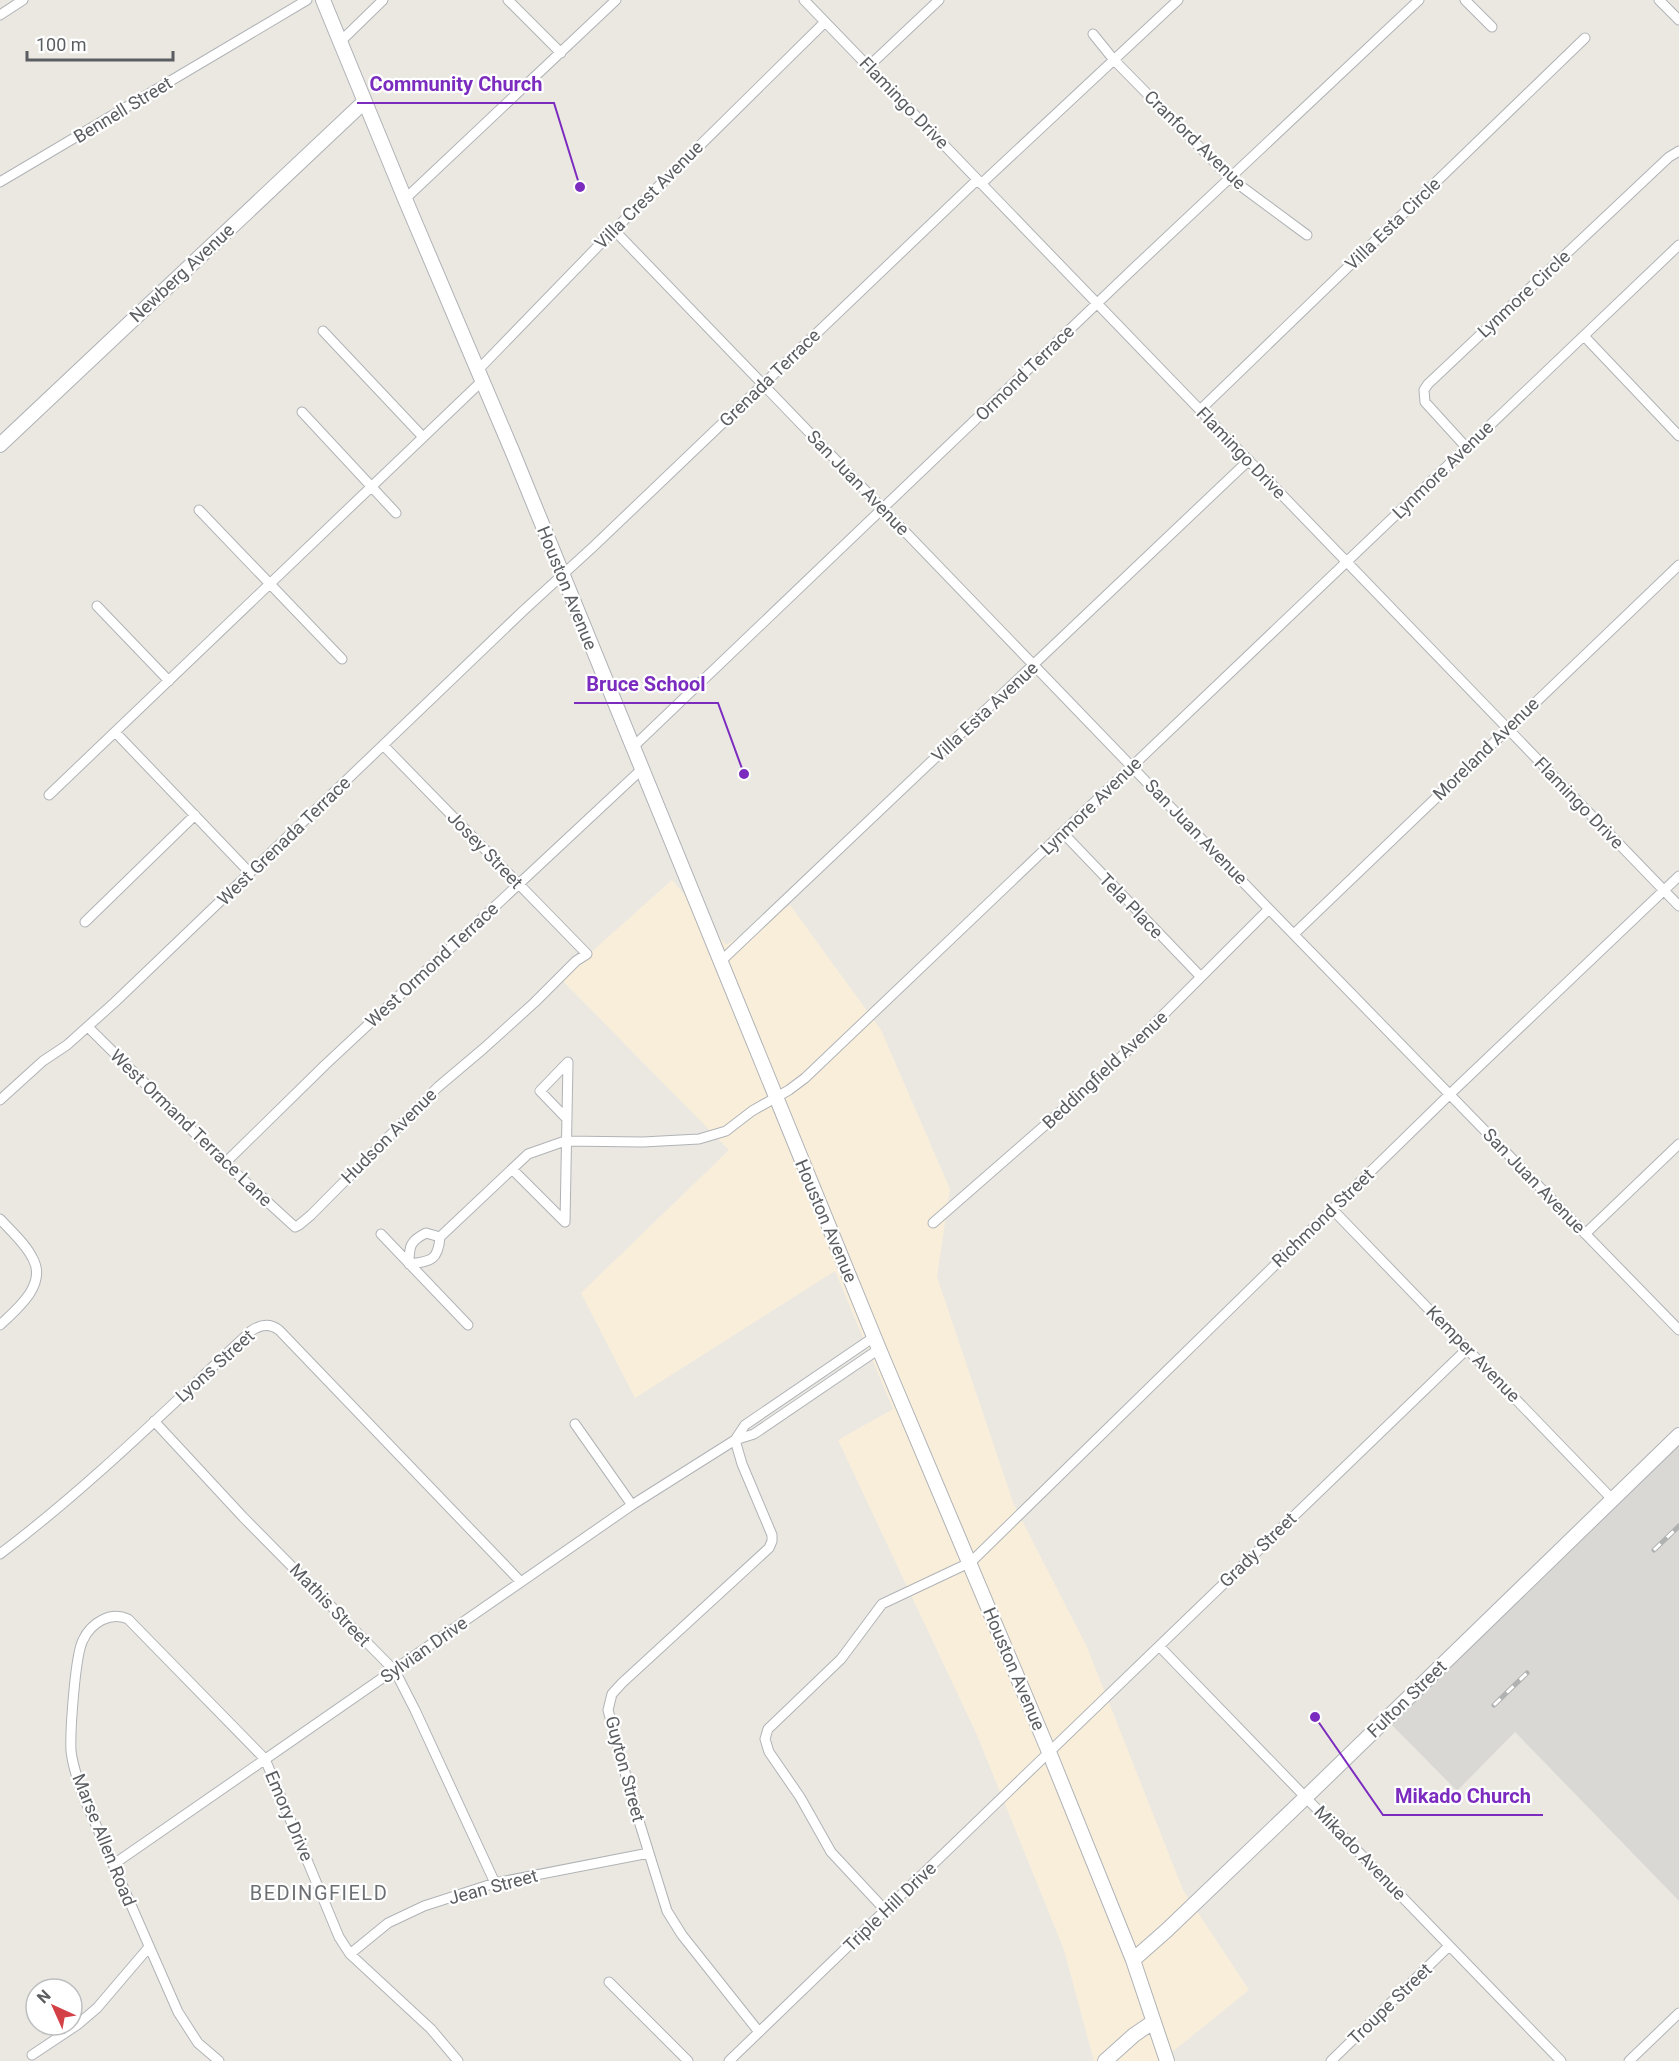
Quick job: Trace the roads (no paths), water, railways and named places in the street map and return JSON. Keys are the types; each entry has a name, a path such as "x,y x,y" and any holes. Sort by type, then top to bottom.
{"street":[{"path":"0,15 23,0"},
{"name":"Bennell Street","path":"0,182 307,0"},
{"name":"Houston Avenue","path":"324,0 364,102 633,747 876,1343 1049,1752 1133,1960 1167,2061"},
{"path":"341,41 383,0"},
{"path":"508,0 561,53"},
{"path":"405,199 616,0"},
{"name":"Flamingo Drive","path":"804,0 1679,906"},
{"path":"869,66 939,0"},
{"name":"Grenada Terrace","path":"562,576 979,182 1178,0"},
{"name":"Ormond Terrace","path":"633,747 1419,0"},
{"path":"1465,0 1492,27"},
{"path":"1663,1 1679,20"},
{"name":"Villa Crest Avenue","path":"479,376 614,230 825,22"},
{"name":"Cranford Avenue","path":"1093,34 1114,60 1230,178 1307,235"},
{"name":"Villa Esta Circle","path":"1200,410 1585,38"},
{"name":"Newberg Avenue","path":"0,445 364,102"},
{"name":"Lynmore Circle","path":"1466,447 1425,402 1425,390 1428,384 1679,151"},
{"name":"San Juan Avenue","path":"614,230 1679,1330"},
{"name":"Lynmore Avenue","path":"409,1264 431,1261 439,1251 440,1237 528,1154 565,1141 644,1142 699,1139 726,1131 752,1111 805,1078 1679,245"},
{"path":"323,331 423,437"},
{"path":"1584,336 1679,436"},
{"path":"49,795 372,487 423,437 479,376"},
{"path":"302,412 396,513"},
{"name":"Villa Esta Avenue","path":"720,962 1249,460"},
{"path":"199,510 342,658"},
{"name":"Moreland Avenue","path":"1294,934 1679,565"},
{"name":"West Grenada Terrace","path":"0,1100 43,1061 88,1027 514,619 562,576"},
{"path":"97,606 169,681"},
{"path":"116,733 250,873"},
{"name":"Josey Street","path":"383,745 587,954"},
{"name":"West Ormond Terrace","path":"225,1163 325,1065 642,770"},
{"path":"85,922 195,815"},
{"name":"Tela Place","path":"1063,833 1201,977"},
{"name":"Richmond Street","path":"886,1911 831,1852 800,1797 769,1752 766,1735 772,1724 841,1659 878,1607 888,1600 970,1562 1332,1209 1679,876"},
{"name":"Beddingfield Avenue","path":"933,1223 1071,1105 1269,909"},
{"name":"Hudson Avenue","path":"295,1227 311,1215 438,1087 536,1002 576,961 587,954"},
{"name":"West Ormand Terrace Lane","path":"88,1027 225,1163 290,1225 295,1227"},
{"path":"512,1169 565,1222 568,1062 540,1091 566,1118"},
{"path":"1585,1234 1679,1144"},
{"name":"Kemper Avenue","path":"1332,1209 1613,1500"},
{"path":"0,1219 32,1256 37,1276 26,1300 0,1325"},
{"path":"409,1264 410,1248 416,1238 426,1233 440,1237"},
{"path":"381,1234 468,1325"},
{"name":"Lyons Street","path":"0,1554 52,1514 252,1331 266,1325 274,1326 522,1582"},
{"name":"Sylvian Drive","path":"114,1864 632,1505 735,1440 754,1434 876,1343"},
{"name":"Grady Street","path":"1049,1752 1467,1349"},
{"name":"Mathis Street","path":"154,1421 243,1517 395,1671 495,1883"},
{"path":"575,1424 632,1505"},
{"name":"Fulton Street","path":"1133,1960 1306,1797 1679,1435"},
{"name":"Guyton Street","path":"735,1440 742,1464 772,1535 769,1548 622,1683 612,1694 608,1713 663,1903 682,1935 759,2032"},
{"name":"Marse Allen Road","path":"146,1638 128,1619 111,1616 102,1619 83,1640 78,1656 72,1730 73,1758 85,1800 178,2012 198,2043 219,2061"},
{"name":"Emory Drive","path":"146,1638 265,1759 339,1937 350,1954 430,2029 458,2061"},
{"name":"Mikado Avenue","path":"1159,1646 1561,2061"},
{"name":"Triple Hill Drive","path":"735,2059 759,2032 1049,1752"},
{"name":"Jean Street","path":"350,1954 381,1928 408,1912 495,1883 649,1853"},
{"name":"Troupe Street","path":"1331,2061 1449,1946"},
{"path":"32,2055 98,2008 149,1947"},
{"path":"609,1982 688,2061"},
{"path":"1629,2061 1679,2013"},
{"path":"1105,2061 1134,2035 1153,2022"}],"railway":[{"path":"1654,1550 1679,1526"},
{"path":"1494,1705 1527,1673"}],"place":[{"name":"Community Church","path":"580,187"},
{"name":"Bruce School","path":"744,774"},
{"name":"Mikado Church","path":"1315,1717"}],"district":[{"name":"BEDINGFIELD","path":"319,1893"}]}
